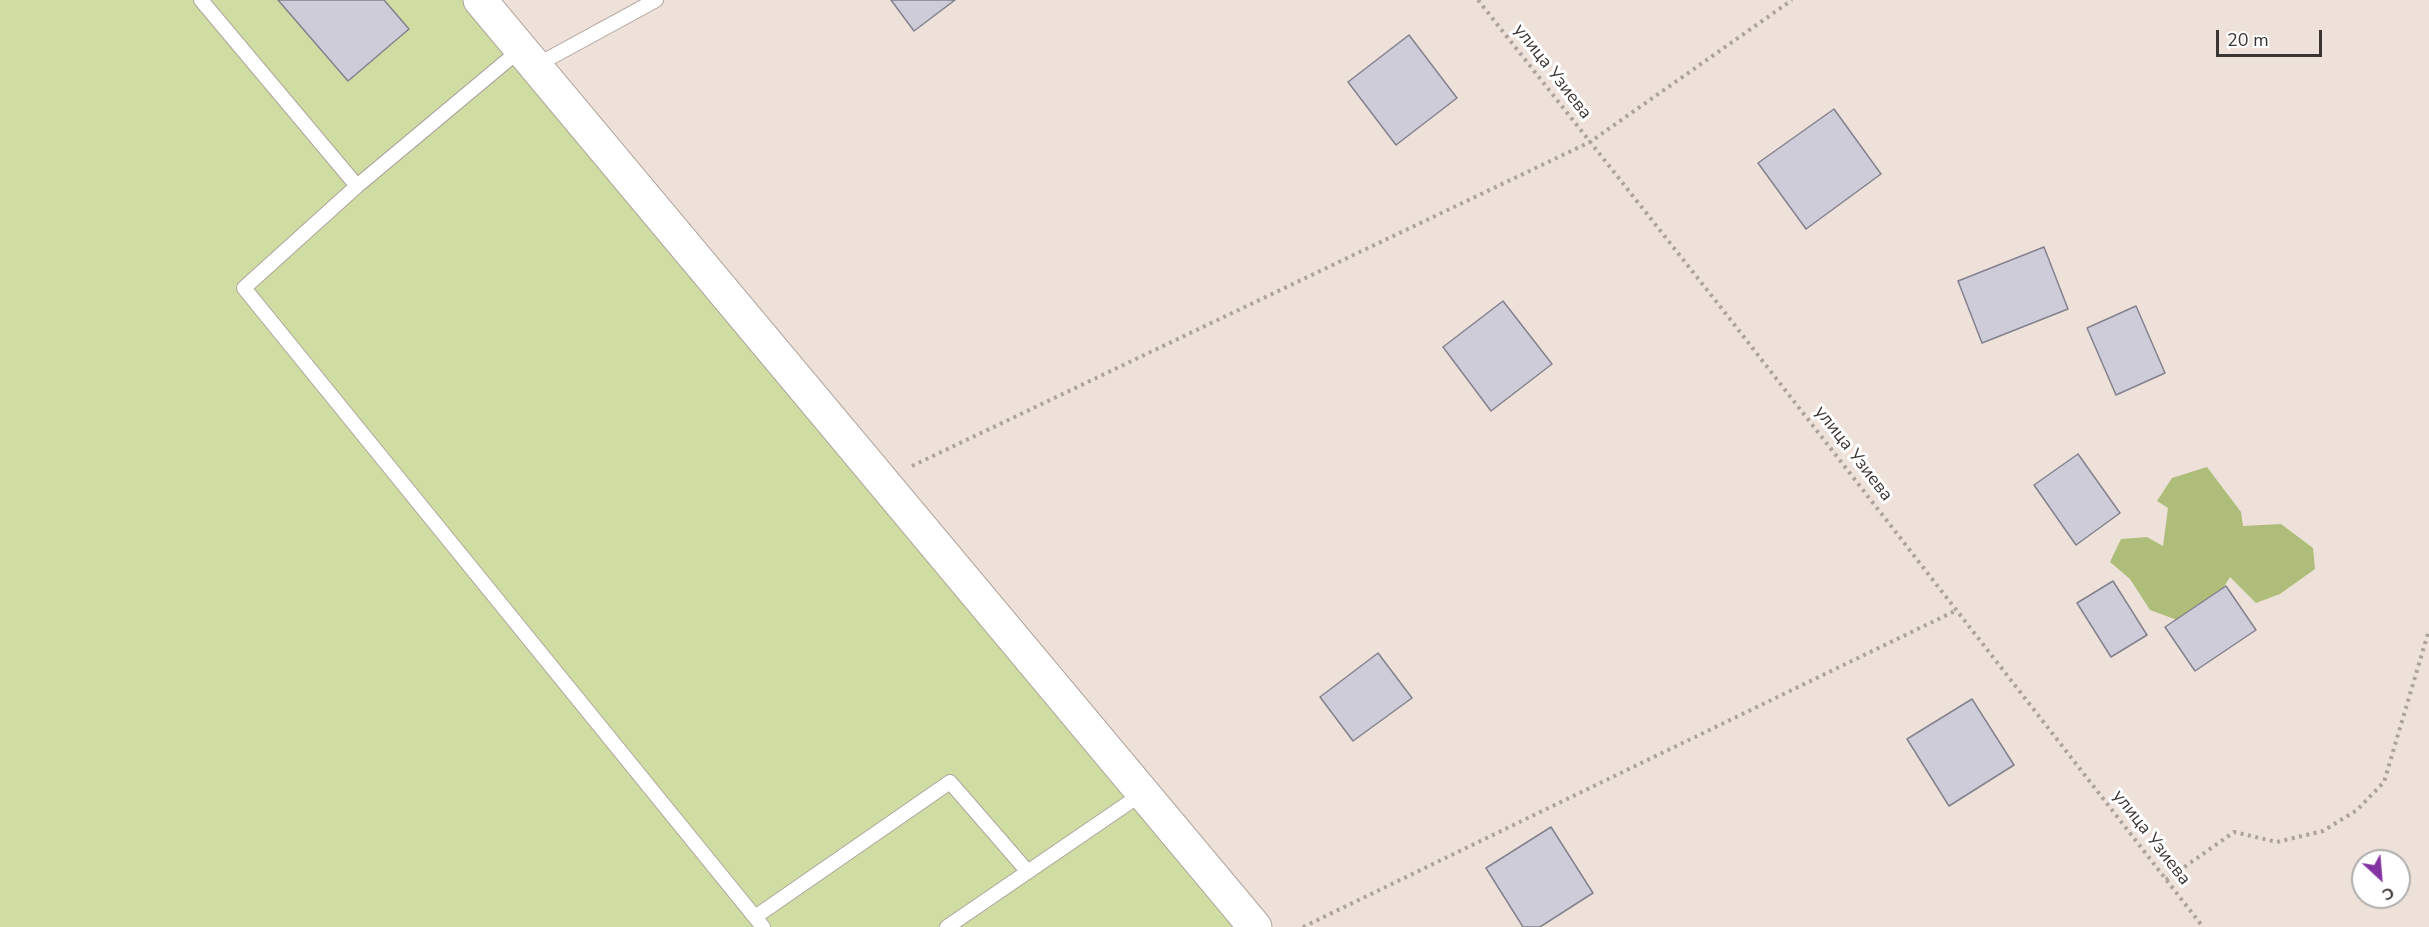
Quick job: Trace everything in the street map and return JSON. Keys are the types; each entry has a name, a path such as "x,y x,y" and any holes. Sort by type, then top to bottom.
{"street":[{"path":"480,0 1255,927"}],"lane":[{"path":"201,0 357,186"},
{"path":"656,0 528,57 357,186 244,288 759,922 950,782 1028,872"},
{"path":"947,927 1143,793"}],"path":[{"name":"улица Узиева","path":"1478,0 2203,927"},
{"path":"881,480 1590,142 1792,0"},
{"path":"1303,927 1957,610"},
{"path":"2166,880 2234,832 2277,842 2323,831 2357,810 2384,782 2429,630"}],"green space":[{"path":"0,0 480,0 1255,927 0,927"},
{"path":"2207,467 2241,512 2243,526 2281,524 2313,548 2315,569 2280,594 2256,603 2230,577 2208,613 2188,624 2150,610 2130,579 2110,562 2121,539 2147,537 2163,546 2168,508 2157,501 2172,478"}],"building":[{"path":"278,0 384,0 409,29 348,81"},
{"path":"891,0 955,0 914,31"},
{"path":"1409,35 1457,98 1396,145 1348,82"},
{"path":"1834,109 1881,174 1806,229 1758,163"},
{"path":"2044,247 2068,309 1982,343 1958,281"},
{"path":"1503,301 1552,364 1491,411 1443,347"},
{"path":"2136,306 2165,373 2116,395 2087,328"},
{"path":"2078,454 2120,513 2076,545 2034,485"},
{"path":"2113,581 2147,635 2111,657 2077,603"},
{"path":"2226,586 2256,630 2195,671 2165,627"},
{"path":"1378,653 1412,698 1353,741 1320,697"},
{"path":"1972,699 2014,765 1949,806 1907,739"},
{"path":"1551,827 1593,893 1540,927 1523,927 1486,868"}]}
